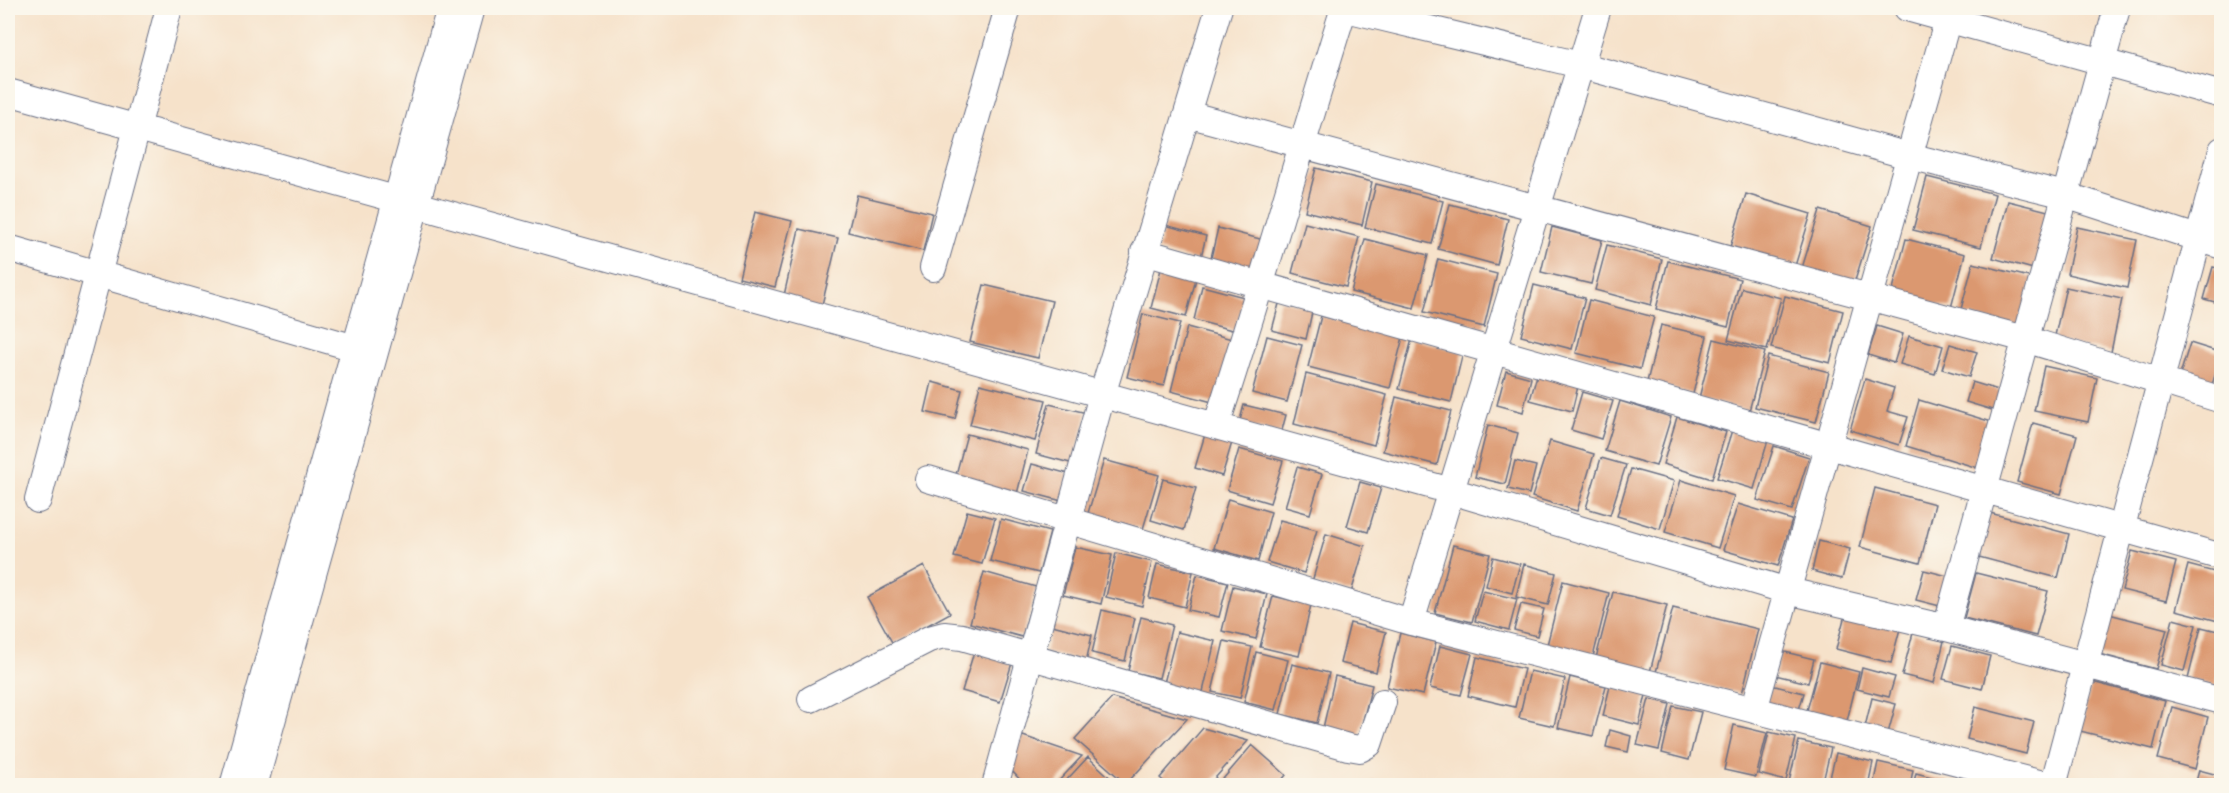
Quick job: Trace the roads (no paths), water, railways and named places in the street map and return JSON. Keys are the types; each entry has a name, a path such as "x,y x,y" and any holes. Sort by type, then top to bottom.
{"street":[{"path":"38,500 170,8"},
{"path":"254,786 406,202 450,8"},
{"path":"232,786 355,348 471,8"},
{"path":"933,268 1008,8"},
{"path":"1004,780 1031,655 1102,395 1219,8"},
{"path":"1216,426 1262,285 1301,145 1343,8 1580,65 1909,156 2065,195 2210,242"},
{"path":"1411,622 1598,8"},
{"path":"1907,8 1949,13 2102,61 2222,95"},
{"path":"1946,628 2117,8"},
{"path":"1754,710 1949,13"},
{"path":"8,92 1450,491 1788,591 1946,628 2222,702"},
{"path":"1187,114 2025,339 2160,383 2222,400"},
{"path":"928,479 1411,622 2052,786 2160,383 2210,242 2222,150"},
{"path":"8,248 355,348"},
{"path":"1144,252 2222,557"},
{"path":"811,699 929,639 944,635 1031,655 1360,749 1369,744 1383,702"}]}
